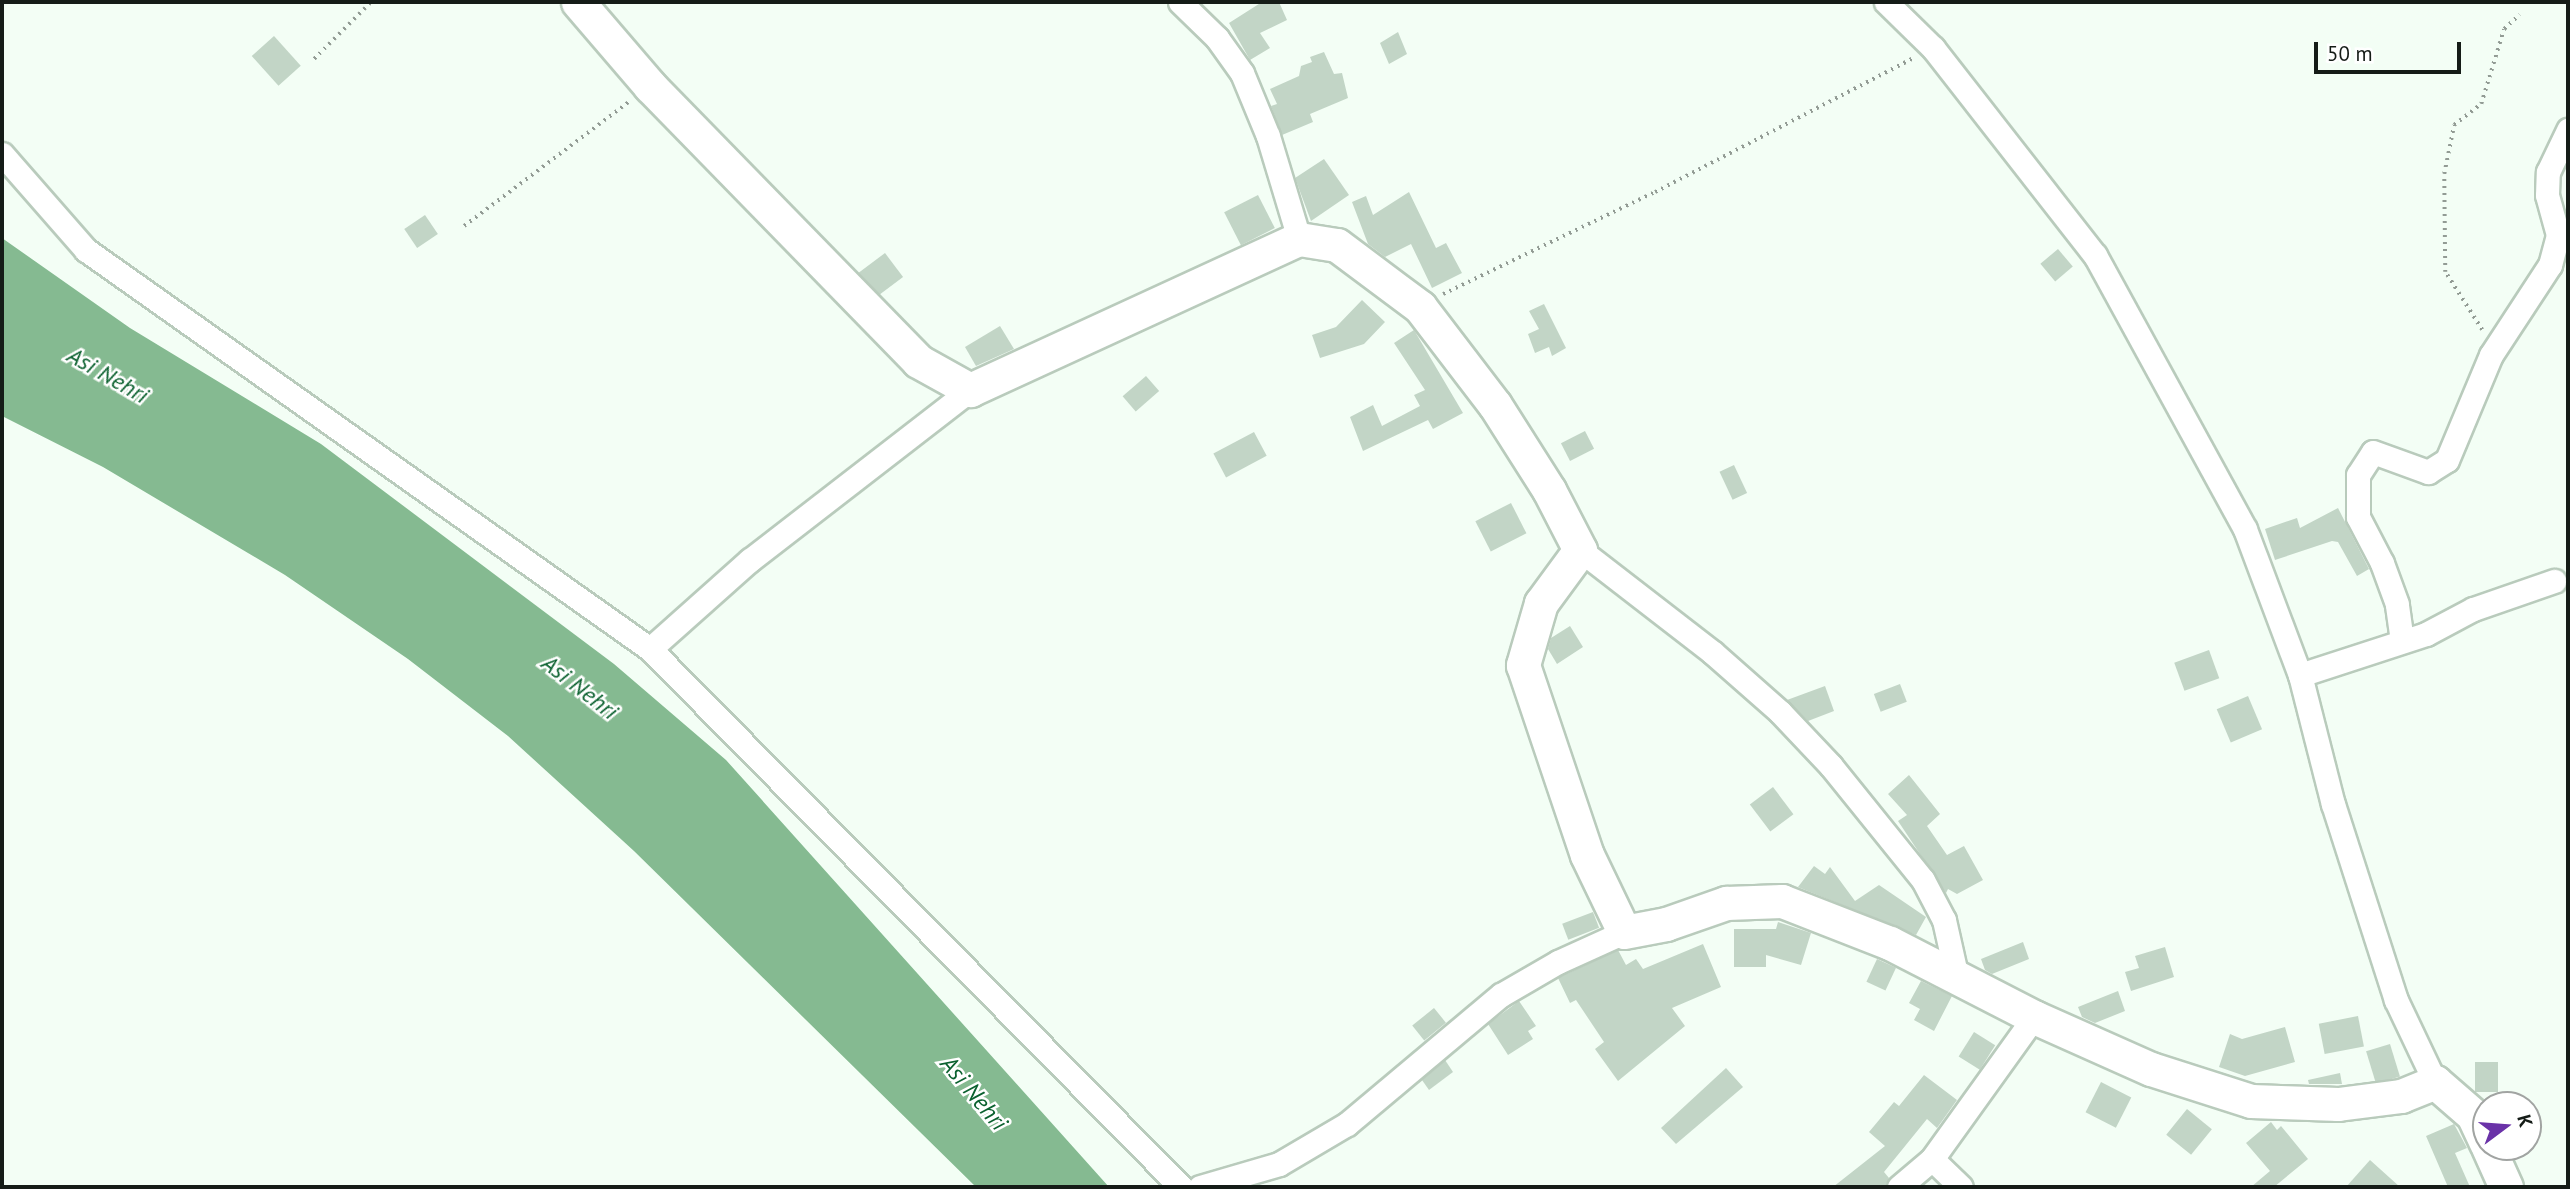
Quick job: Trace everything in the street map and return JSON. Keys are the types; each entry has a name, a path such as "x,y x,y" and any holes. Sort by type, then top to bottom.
{"street":[{"path":"578,2 650,86 918,361 970,390"},
{"path":"1180,2 1217,38 1242,73 1268,136 1298,239"},
{"path":"1886,2 1933,48 2095,255 2245,529 2300,675 2333,804 2396,1000 2435,1082 2472,1114"},
{"path":"2402,641 2397,604 2382,563 2358,517 2358,475 2373,452 2428,472 2447,460 2491,355 2550,265 2558,235 2547,195 2548,172 2568,130"},
{"path":"2,154 86,250 650,649 1181,1187"},
{"path":"650,649 750,560 970,390 1298,239 1338,245 1420,307 1495,405 1549,490 1580,550 1712,652 1780,712 1840,777 1923,880 1944,920 1957,978"},
{"path":"1580,550 1541,603 1523,665 1583,843 1624,932"},
{"path":"2300,675 2402,641 2498,598 2554,581"},
{"path":"1200,1187 1279,1164 1347,1124 1501,995 1558,962 1624,932 1666,924 1726,903 1782,901 1890,943 2034,1017 2151,1069 2251,1101 2338,1104 2400,1096 2435,1082"},
{"path":"1899,1187 1932,1159 2034,1017"},
{"path":"1932,1159 1961,1187"},
{"path":"2494,1161 2506,1187"}],"path":[{"path":"314,59 371,2"},
{"path":"2491,355 2478,318 2445,272 2444,174 2454,125 2481,104 2504,29 2519,15"},
{"path":"1420,307 1655,192 1933,48"},
{"path":"464,226 650,86"}],"water":[{"name":"Asi Nehri","path":"2,238 130,328 321,444 614,664 726,760 1109,1187 976,1187 634,851 508,736 408,659 285,575 103,467 2,416"}],"building":[{"path":"1262,2 1279,2 1287,20 1260,33 1270,48 1250,60 1229,23"},
{"path":"1398,32 1407,54 1389,64 1380,43"},
{"path":"274,36 301,66 278,86 252,56"},
{"path":"1324,52 1334,74 1342,73 1348,98 1310,114 1313,122 1282,135 1271,106 1277,104 1270,89 1299,76 1301,66 1312,62 1310,57"},
{"path":"1324,159 1349,195 1311,221 1295,178"},
{"path":"1409,192 1436,248 1446,243 1462,273 1432,288 1411,244 1385,257 1368,244 1352,202 1366,196 1373,215"},
{"path":"1258,195 1275,228 1241,245 1224,212"},
{"path":"425,215 438,234 417,248 404,229"},
{"path":"2058,249 2073,267 2055,281 2040,264"},
{"path":"885,253 903,277 877,297 859,273"},
{"path":"1362,300 1385,322 1364,344 1320,358 1312,335 1336,327"},
{"path":"1544,304 1566,348 1552,356 1549,347 1535,353 1528,334 1539,329 1529,311"},
{"path":"1000,326 1014,349 976,366 965,347"},
{"path":"1414,330 1463,413 1433,429 1428,420 1363,451 1350,417 1373,405 1382,426 1420,406 1414,395 1425,390 1394,343"},
{"path":"1146,376 1159,391 1136,411 1123,396"},
{"path":"1585,431 1594,449 1570,461 1561,443"},
{"path":"1254,432 1267,456 1226,477 1213,454"},
{"path":"1734,465 1747,493 1733,500 1719,472"},
{"path":"1511,503 1526,533 1491,551 1475,521"},
{"path":"2338,508 2369,569 2357,576 2338,542 2332,541 2275,560 2265,529 2297,518 2300,528"},
{"path":"1570,626 1583,647 1557,664 1548,649 1551,638"},
{"path":"2209,650 2219,678 2184,691 2174,663"},
{"path":"1900,684 1907,702 1881,712 1874,694"},
{"path":"1825,686 1834,711 1808,721 1787,700"},
{"path":"2248,696 2262,729 2231,742 2217,709"},
{"path":"1909,775 1940,814 1927,826 1947,855 1964,846 1983,880 1957,894 1948,889 1946,893 1898,821 1907,815 1888,794"},
{"path":"1773,787 1793,814 1770,832 1750,804"},
{"path":"1814,866 1825,874 1830,867 1855,901 1879,885 1926,917 1916,935 1798,887"},
{"path":"1593,912 1599,928 1568,940 1562,924"},
{"path":"1778,922 1811,933 1801,965 1766,955 1766,967 1734,967 1734,929 1776,929"},
{"path":"2023,942 2029,959 1992,974 1985,970 1981,959"},
{"path":"1703,944 1721,987 1672,1008 1685,1026 1618,1081 1595,1049 1604,1042 1576,1000 1570,1003 1558,978 1618,950 1626,965 1636,959 1643,969"},
{"path":"2165,947 2174,977 2131,991 2125,972 2139,968 2135,956"},
{"path":"1877,959 1896,968 1885,991 1866,982"},
{"path":"1921,981 1952,996 1934,1031 1914,1020 1920,1009 1909,1003"},
{"path":"2118,991 2125,1011 2095,1023 2082,1017 2078,1007"},
{"path":"1519,1001 1536,1026 1528,1031 1533,1039 1508,1055 1488,1024"},
{"path":"1434,1008 1446,1023 1424,1040 1412,1026"},
{"path":"2358,1016 2364,1046 2325,1054 2319,1024"},
{"path":"2285,1027 2295,1062 2245,1076 2219,1067 2230,1034 2242,1039"},
{"path":"1974,1032 1995,1045 1980,1070 1959,1057"},
{"path":"2390,1044 2400,1077 2376,1084 2366,1051"},
{"path":"1445,1060 1453,1072 1429,1090 1422,1080"},
{"path":"2475,1062 2498,1062 2498,1091 2475,1091"},
{"path":"1726,1068 1743,1087 1676,1144 1661,1128"},
{"path":"2340,1073 2342,1084 2309,1084 2308,1080"},
{"path":"1924,1075 1957,1100 1937,1128 1927,1119 1884,1172 1889,1178 1885,1187 1833,1187 1885,1146 1869,1132 1894,1102 1899,1106"},
{"path":"2101,1082 2131,1097 2116,1128 2086,1112"},
{"path":"2187,1109 2212,1129 2191,1155 2166,1135"},
{"path":"2271,1122 2277,1130 2281,1126 2308,1159 2274,1187 2251,1187 2270,1171 2246,1143"},
{"path":"2454,1124 2467,1148 2455,1153 2470,1187 2448,1187 2426,1136"},
{"path":"2370,1160 2400,1187 2346,1187"}]}
